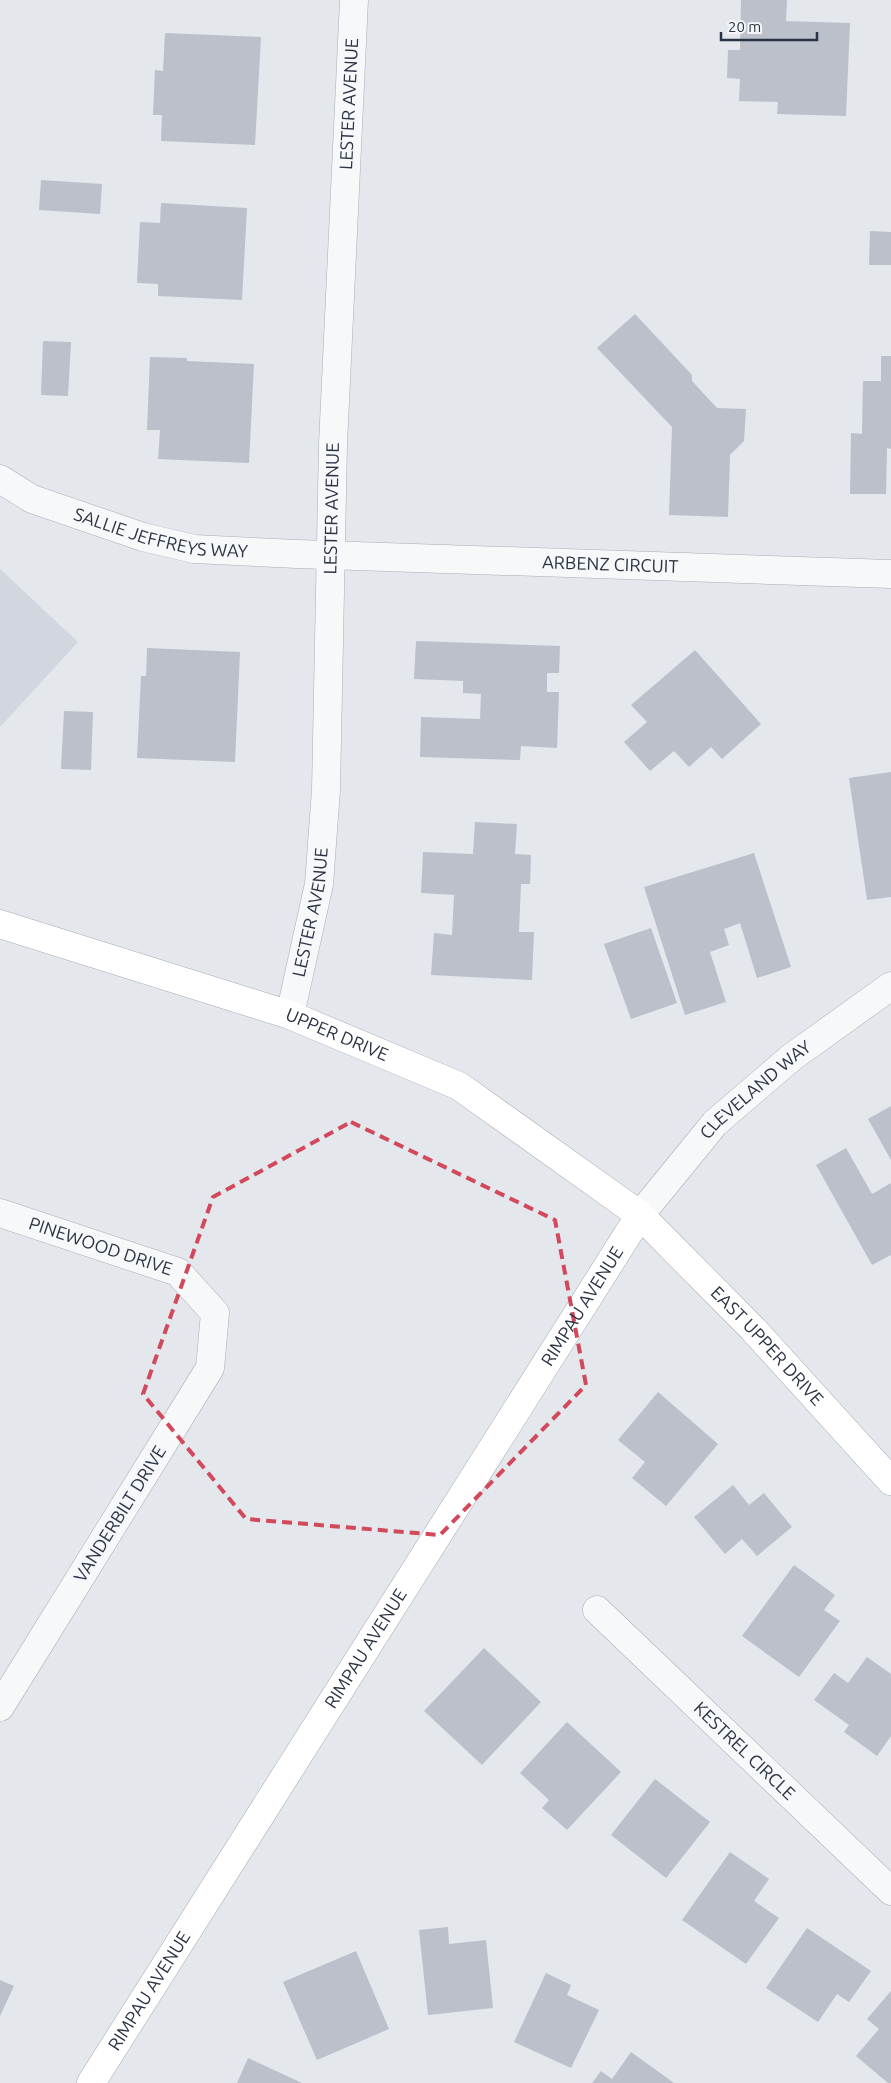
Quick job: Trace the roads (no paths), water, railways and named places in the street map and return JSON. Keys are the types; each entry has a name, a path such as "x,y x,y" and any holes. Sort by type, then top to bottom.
{"main road":[{"name":"UPPER DRIVE","path":"0,924 290,1015 459,1086 640,1215"},
{"name":"EAST UPPER DRIVE","path":"640,1215 753,1329 891,1481"},
{"name":"RIMPAU AVENUE","path":"91,2083 640,1215"}],"street":[{"name":"LESTER AVENUE","path":"290,1015 318,884 326,790 333,444 354,0"},
{"name":"SALLIE JEFFREYS WAY","path":"0,479 32,499 143,537 194,549 330,555"},
{"name":"ARBENZ CIRCUIT","path":"330,555 891,574"},
{"name":"CLEVELAND WAY","path":"640,1215 715,1123 792,1057 891,986"},
{"name":"PINEWOOD DRIVE","path":"0,1213 178,1272 215,1313"},
{"name":"VANDERBILT DRIVE","path":"0,1707 8,1679 210,1368 215,1313"},
{"name":"KESTREL CIRCLE","path":"597,1610 891,1891"}]}
